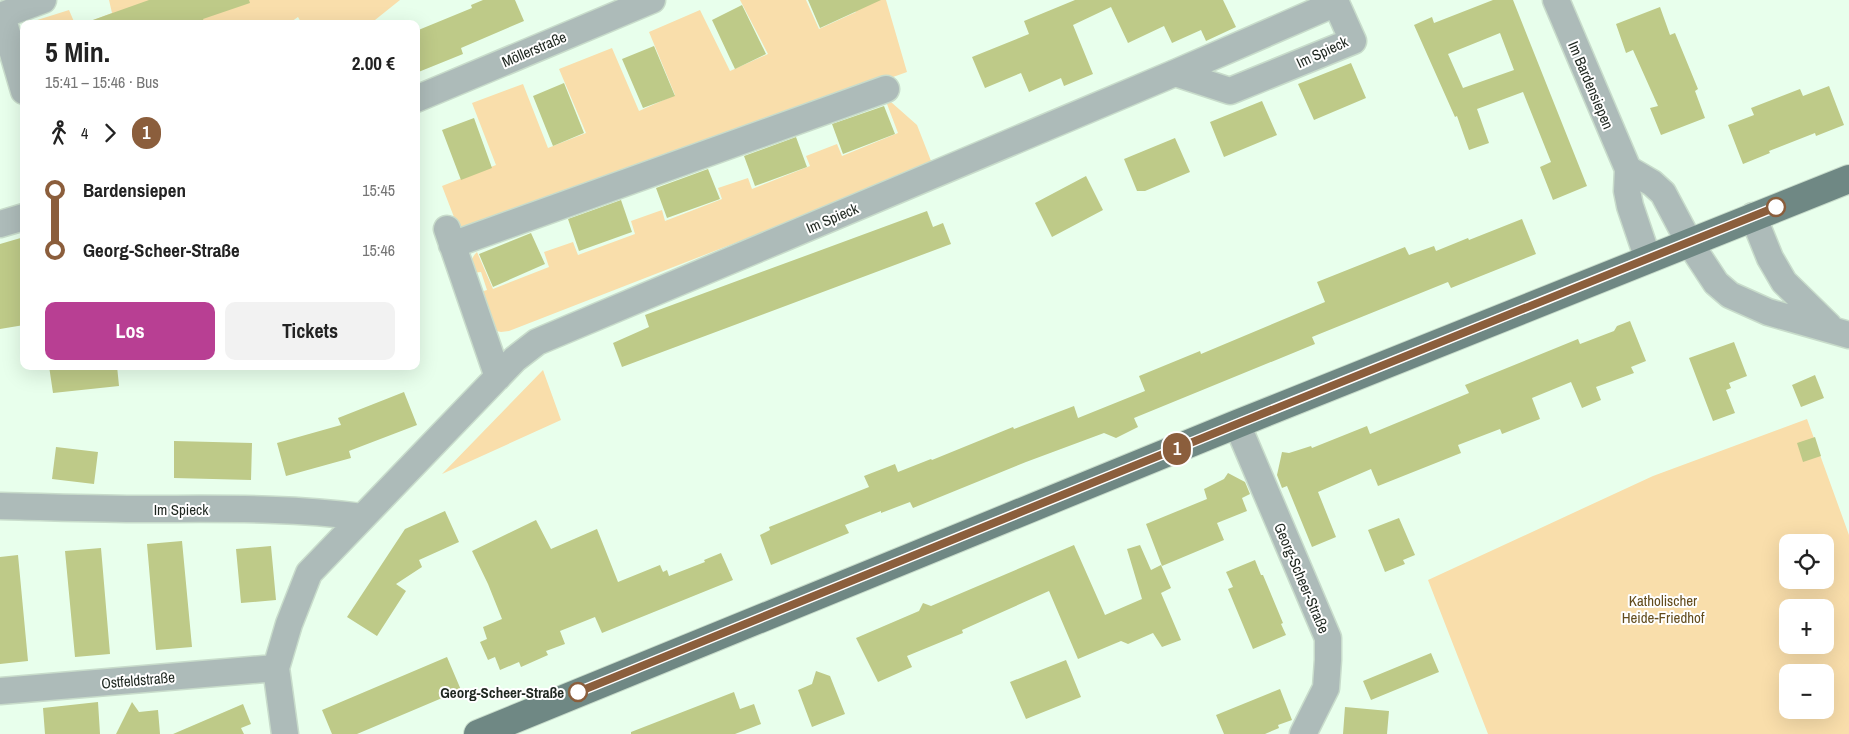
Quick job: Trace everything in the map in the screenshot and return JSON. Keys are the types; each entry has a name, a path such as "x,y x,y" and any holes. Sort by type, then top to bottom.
{"main road":[{"path":"478,734 1237,424 1849,179"}],"street":[{"path":"20,77 1,16 43,0"},
{"name":"Möllerstraße","path":"420,97 652,0"},
{"name":"Im Bardensiepen","path":"1556,0 1628,169 1627,191 1630,206 1648,259"},
{"name":"Im Spieck","path":"285,734 276,668 289,624 309,573 515,359 537,342 1175,73 1336,3 1353,41 1230,91 1175,73"},
{"path":"498,377 449,237 886,89"},
{"path":"1628,169 1652,182 1663,193 1690,242 1716,283 1730,295 1768,312 1841,332"},
{"path":"1753,216 1770,258 1784,282 1841,332"},
{"path":"0,224 20,218"},
{"name":"Georg-Scheer-Straße","path":"1237,424 1328,638 1326,688 1302,734"},
{"name":"Im Spieck","path":"0,506 112,509 264,509 362,517"},
{"name":"Ostfeldstraße","path":"0,691 276,668"}],"green space":[{"path":"109,0 400,0 375,20 300,20 298,17 294,20 94,20 112,13"},
{"path":"740,0 806,0 819,29 856,12 850,0 886,0 907,72 484,223 459,230 442,186 496,165 472,103 523,84 548,148 586,133 559,69 612,48 639,111 675,95 649,32 700,10 730,71 768,54"},
{"path":"69,10 73,20 37,20"},
{"path":"891,102 917,125 933,166 509,331 492,330 477,293 487,290 481,272 472,273 471,270 472,259 477,252 493,289 549,267 544,252 573,242 578,255 635,234 631,221 662,210 665,221 722,199 718,188 748,178 752,189 810,166 806,156 837,144 842,156 898,133 887,104"},
{"path":"543,370 561,420 442,474"},
{"name":"Katholischer Heide-Friedhof","path":"1807,419 1849,535 1849,734 1488,734 1428,580 1653,476"}],"building":[{"path":"149,0 249,0 250,3 203,20 93,20"},
{"path":"483,0 515,0 524,21 461,48 463,54 420,71 420,29 472,8 471,5"},
{"path":"808,0 881,0 820,28"},
{"path":"1075,0 1223,0 1236,27 1206,41 1201,30 1172,43 1164,26 1128,43 1111,7 1073,25 1093,74 1064,86 1061,78 1029,92 1021,73 985,88 972,57 1029,34 1024,21"},
{"path":"1493,0 1513,0 1587,186 1553,200 1540,167 1551,162 1523,92 1477,109 1489,143 1469,150 1457,116 1455,117 1414,25 1432,17 1434,23","holes":["1500,33 1514,70 1463,88 1448,54"]},
{"path":"742,5 766,54 735,69 712,20"},
{"path":"1660,7 1670,35 1675,33 1698,89 1695,91 1705,118 1661,135 1650,108 1658,106 1633,50 1626,53 1616,24"},
{"path":"654,46 675,96 643,108 622,59"},
{"path":"1351,63 1366,98 1314,120 1298,84"},
{"path":"564,83 584,133 553,146 533,96"},
{"path":"1829,86 1844,125 1816,136 1815,133 1769,151 1770,153 1743,164 1728,125 1754,115 1751,108 1800,89 1803,96"},
{"path":"1262,101 1277,135 1224,157 1210,122"},
{"path":"884,106 895,134 843,154 832,124"},
{"path":"474,118 492,168 461,180 442,130"},
{"path":"796,137 807,167 755,186 744,156"},
{"path":"1175,138 1190,172 1145,191 1137,191 1124,159"},
{"path":"708,169 720,199 667,218 656,188"},
{"path":"1086,176 1103,210 1052,237 1035,203"},
{"path":"621,200 632,232 579,251 568,219"},
{"path":"927,211 933,227 943,223 951,244 622,367 613,343 649,327 645,315"},
{"path":"1522,219 1536,254 1451,288 1448,282 1312,337 1315,344 1134,418 1138,427 1116,438 1104,433 1026,462 913,508 910,502 881,513 881,511 845,525 849,533 771,565 760,535 770,530 769,527 869,487 864,476 895,464 898,472 1013,427 1014,429 1074,406 1078,418 1145,391 1139,376 1200,351 1201,354 1325,302 1317,282 1405,247 1409,255 1434,246 1436,251"},
{"path":"531,233 545,264 493,287 479,254"},
{"path":"20,238 20,326 0,329 0,244"},
{"path":"1630,321 1646,361 1631,367 1634,373 1596,387 1601,400 1582,408 1571,382 1532,398 1540,419 1502,434 1500,429 1458,445 1461,453 1378,486 1371,469 1318,492 1336,537 1312,547 1287,486 1282,488 1277,475 1282,452 1289,453 1311,446 1312,448 1367,426 1370,434 1469,393 1465,385 1578,339 1580,344 1614,331 1617,326"},
{"path":"1734,342 1747,376 1729,383 1731,388 1726,390 1735,413 1713,421 1689,358"},
{"path":"50,370 117,370 119,386 53,393"},
{"path":"1815,375 1824,398 1801,407 1792,385"},
{"path":"404,392 417,425 349,451 351,458 286,476 277,443 341,425 338,418"},
{"path":"1815,437 1821,456 1803,462 1797,443"},
{"path":"174,441 252,443 251,480 174,478"},
{"path":"56,447 98,452 94,484 52,479"},
{"path":"1228,473 1245,482 1250,494 1242,498 1247,511 1217,523 1224,540 1162,566 1146,524 1207,499 1204,489 1224,479"},
{"path":"445,511 459,542 419,560 422,567 396,584 406,591 377,636 347,617 405,529"},
{"path":"1399,518 1415,555 1403,560 1405,564 1385,572 1368,530"},
{"path":"536,520 551,549 597,529 618,582 660,565 663,572 667,570 669,576 705,562 704,560 721,553 733,580 602,633 595,617 560,631 565,644 546,651 548,655 521,667 519,662 500,670 495,657 488,660 480,642 487,639 483,627 502,619 472,551"},
{"path":"182,541 192,647 156,650 147,544"},
{"path":"1074,545 1105,615 1142,599 1127,549 1140,545 1151,570 1161,565 1171,588 1161,593 1181,640 1162,647 1153,633 1128,644 1121,641 1078,659 1049,591 962,630 963,633 907,656 912,667 878,682 856,638 919,611 923,603 931,606"},
{"path":"271,546 276,600 241,603 236,549"},
{"path":"101,548 110,654 75,657 65,551"},
{"path":"18,555 28,661 0,664 0,557"},
{"path":"1255,560 1283,623 1281,624 1286,635 1253,649 1228,589 1233,587 1226,572"},
{"path":"1431,653 1439,672 1371,700 1363,681"},
{"path":"447,657 461,690 357,734 332,734 322,710"},
{"path":"1066,660 1081,697 1026,719 1010,682"},
{"path":"816,671 830,676 845,714 812,727 798,690 812,684"},
{"path":"1280,689 1292,720 1278,725 1279,728 1265,734 1224,734 1216,715"},
{"path":"734,692 740,709 754,704 761,724 735,734 631,734 631,732"},
{"path":"98,702 100,734 45,734 43,708"},
{"path":"132,702 139,712 158,710 160,734 116,734"},
{"path":"243,704 251,724 241,728 244,734 173,734"},
{"path":"1345,707 1389,711 1387,734 1343,734"}],"bus line":[{"name":"1","path":"578,692 1776,207"}],"place":[{"name":"Georg-Scheer-Straße","path":"578,692"}]}
